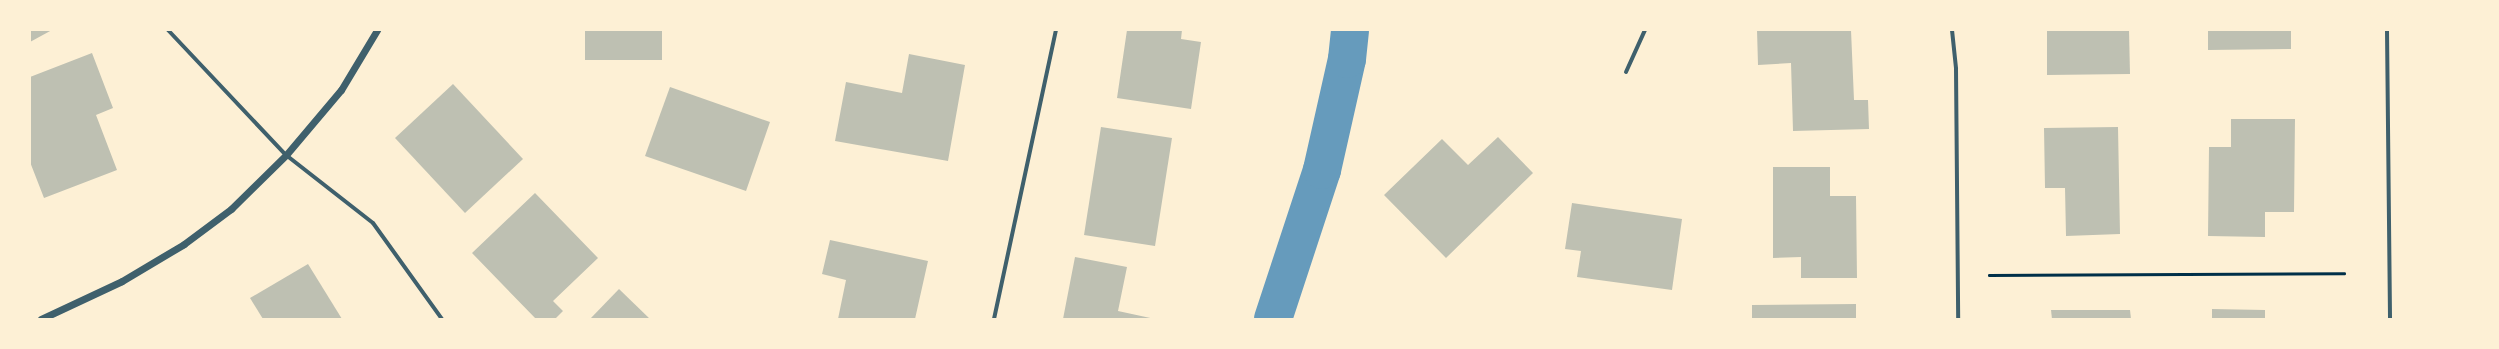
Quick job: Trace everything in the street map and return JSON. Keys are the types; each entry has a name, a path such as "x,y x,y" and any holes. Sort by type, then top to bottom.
{"street":[{"path":"168,30 286,155 373,223 442,319"},
{"path":"41,319 122,281 184,244 231,209 286,155 341,90 377,30"},
{"path":"994,319 1056,30"},
{"path":"1626,72 1645,30"},
{"path":"1952,30 1956,69 1958,319"},
{"path":"2387,30 2390,319"}],"path":[{"path":"1989,275 2344,273"}],"building":[{"path":"30,30 52,30 30,42"},
{"path":"585,30 662,30 662,60 585,60"},
{"path":"1127,30 1182,30 1181,39 1201,42 1191,109 1117,98"},
{"path":"1757,30 1851,30 1854,100 1868,100 1869,129 1793,131 1791,63 1758,65"},
{"path":"2047,30 2129,30 2130,74 2047,75"},
{"path":"2208,30 2291,30 2291,49 2208,50"},
{"path":"92,53 113,108 96,115 117,170 44,198 30,162 30,77"},
{"path":"909,54 965,65 948,161 835,141 846,82 902,93"},
{"path":"453,84 523,159 465,213 395,138"},
{"path":"670,87 770,122 746,191 645,156"},
{"path":"2231,119 2295,119 2294,212 2265,212 2265,237 2208,236 2209,147 2231,147"},
{"path":"1101,127 1172,138 1155,246 1084,235"},
{"path":"2118,127 2120,234 2066,236 2065,188 2045,188 2044,128"},
{"path":"1498,137 1533,173 1446,258 1384,195 1442,139 1468,165"},
{"path":"1773,167 1830,167 1830,196 1856,196 1857,278 1801,278 1801,257 1773,258"},
{"path":"535,193 598,258 553,301 563,311 555,319 536,319 472,253"},
{"path":"1572,203 1682,219 1672,290 1577,277 1581,251 1565,249"},
{"path":"830,240 928,261 915,319 838,319 846,280 822,274"},
{"path":"1075,257 1127,267 1118,311 1155,319 1063,319"},
{"path":"308,264 342,319 263,319 250,298"},
{"path":"619,289 650,319 590,319"},
{"path":"1856,304 1856,319 1752,319 1752,305"},
{"path":"2212,309 2265,310 2265,319 2212,319"},
{"path":"2051,310 2130,310 2131,319 2052,319"}],"waterway":[{"path":"1273,319 1322,170 1347,59 1350,30"}]}
